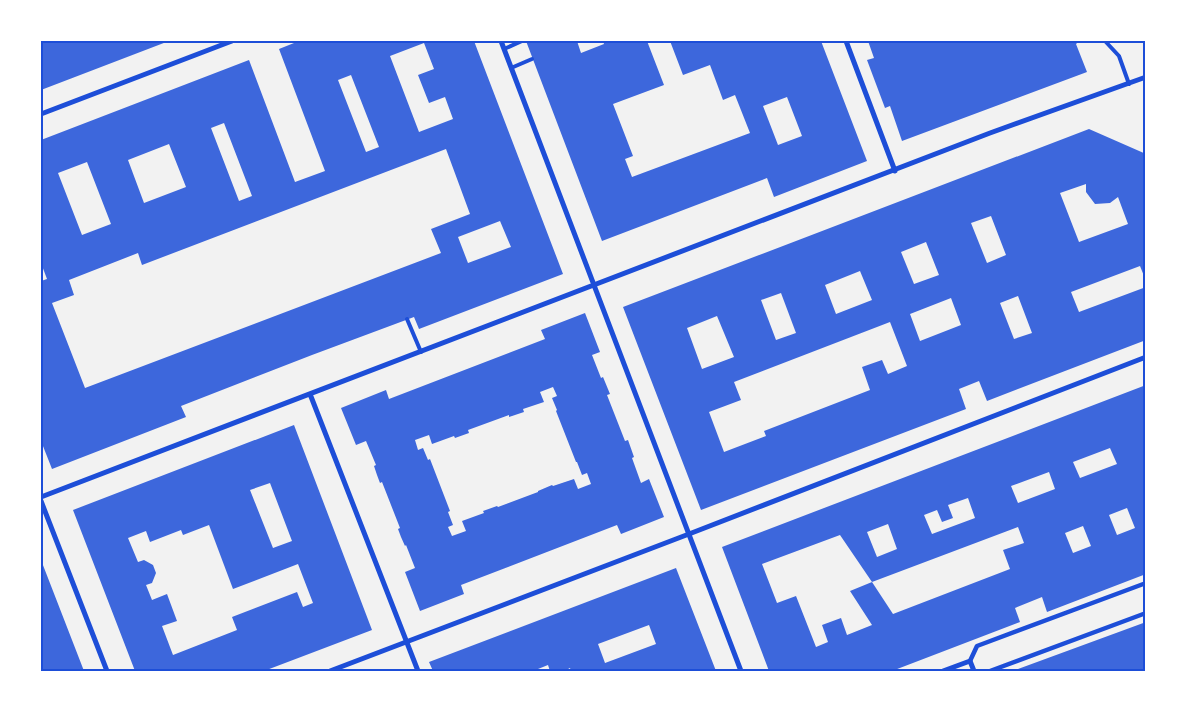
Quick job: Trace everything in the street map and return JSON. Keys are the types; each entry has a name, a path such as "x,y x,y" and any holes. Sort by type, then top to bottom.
{"street":[{"path":"41,114 232,41"},
{"path":"501,41 741,671"},
{"path":"846,41 895,171"},
{"path":"41,497 990,133 1146,77"},
{"path":"330,671 1146,357"},
{"path":"310,394 418,671"},
{"path":"41,500 107,671"},
{"path":"943,671 970,660 977,646 1146,583"},
{"path":"990,671 1146,613"},
{"path":"970,660 974,671"}],"lane":[{"path":"504,49 522,41"},
{"path":"1105,41 1119,56 1129,84"},
{"path":"511,68 532,59"},
{"path":"407,319 421,352"}],"building":[{"path":"41,41 169,41 41,90"},
{"path":"299,41 474,41 563,274 419,329 414,317 312,355 181,406 186,417 52,469 41,441 41,281 47,279 41,263 41,140 249,60 295,182 325,171 279,49","holes":["424,43 434,69 418,75 429,103 445,97 453,119 419,132 390,56","351,75 379,147 366,152 338,80","224,123 252,196 239,201 211,128","169,144 186,187 144,203 128,160","446,149 470,214 431,229 441,253 85,388 52,303 74,295 69,280 138,253 142,265","87,162 111,224 82,235 58,173","500,221 511,247 468,263 458,237"]},
{"path":"526,41 577,41 581,53 604,44 603,41 647,41 664,85 613,104 633,156 625,159 632,177 750,133 735,95 723,100 710,65 683,75 670,41 821,41 867,161 774,197 767,178 602,241","holes":["787,97 802,136 778,145 763,106"]},
{"path":"868,41 1079,41 1076,44 1087,72 902,141 890,106 885,108 867,60 874,58"},
{"path":"1089,129 1146,154 1146,281 1140,266 1071,292 1079,312 1146,287 1146,340 987,401 979,381 959,389 966,409 701,510 623,307","holes":["1086,184 1086,192 1095,204 1110,203 1118,197 1128,224 1079,242 1060,193","991,216 1006,255 987,263 971,223","926,242 939,275 914,284 901,252","860,271 872,300 836,314 825,285","781,293 796,333 776,340 761,300","1018,296 1032,333 1014,339 1000,303","951,298 961,325 920,341 910,314","717,316 734,357 702,369 687,328","890,322 907,366 888,374 882,360 862,367 870,390 764,431 766,436 724,452 709,412 741,400 734,382"]},
{"path":"585,313 600,352 592,355 610,394 607,395 625,441 628,440 641,483 649,479 664,517 621,534 617,525 461,585 464,594 420,611 405,572 415,568 401,537 398,529 400,528 382,482 380,483 374,466 376,465 366,441 356,445 341,408 386,390 389,399 545,339 541,330","holes":["553,387 557,396 552,398 556,411 582,475 587,473 591,484 578,489 574,479 552,485 462,521 466,531 452,536 448,527 453,525 448,512 450,511 430,459 428,460 423,448 418,450 415,440 429,435 432,444 454,436 455,438 469,433 468,430 509,415 509,417 524,412 523,409 544,402 540,392"]},
{"path":"1146,385 1146,574 1047,612 1042,597 1015,608 1020,622 892,671 769,671 722,547","holes":["1110,448 1117,464 1080,478 1073,462","1049,472 1055,489 1018,503 1011,486","968,498 975,518 932,534 924,515 937,510 942,522 953,518 948,505","1127,508 1135,528 1117,535 1109,515","888,524 897,549 877,557 867,532","1083,526 1091,546 1073,553 1065,533","1018,527 1024,543 1003,550 1010,569 893,614 872,582","840,535 872,582 850,591 872,625 847,635 841,618 822,625 828,642 816,647 796,596 777,603 762,564"]},
{"path":"294,425 372,630 264,671 135,671 73,510","holes":["270,483 292,541 273,548 250,490","209,525 233,589 298,564 313,603 303,607 297,592 232,617 237,630 173,655 162,626 177,621 167,594 152,600 146,585 152,583 156,573 153,565 144,560 138,562 128,538 146,531 150,542 181,530 183,535"]},
{"path":"41,560 84,671 41,671"},
{"path":"676,568 716,671 571,671 570,668 564,671 550,671 548,665 533,671 433,671 429,662","holes":["649,625 656,644 605,663 598,644"]},
{"path":"1146,622 1146,671 1013,671 1018,669"}]}
